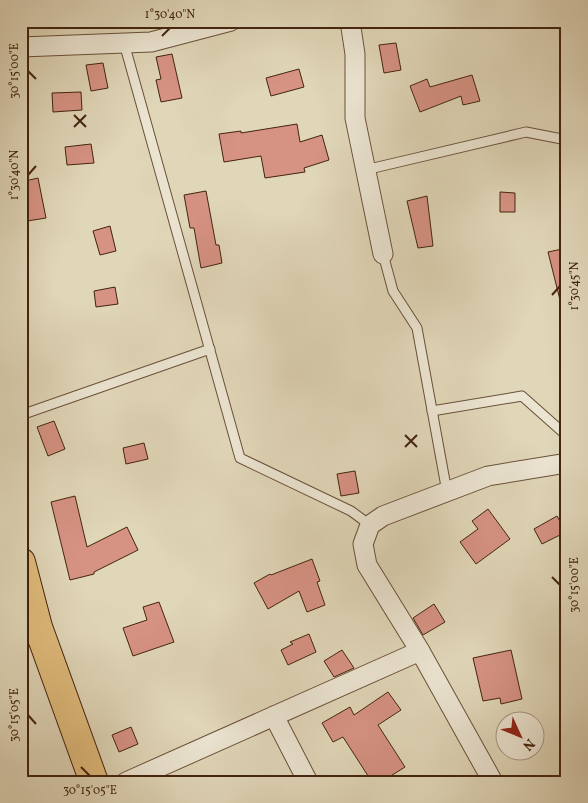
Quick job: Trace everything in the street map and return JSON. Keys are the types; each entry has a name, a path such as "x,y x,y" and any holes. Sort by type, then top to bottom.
{"main road":[{"path":"21,562 29,632 94,782"}],"street":[{"path":"21,47 151,42 231,21"},
{"path":"350,21 354,54 354,118 383,254"},
{"path":"492,782 420,651 367,565 363,544 370,525 384,516 488,476 567,463"},
{"path":"126,782 420,651"},
{"path":"274,716 308,782"}],"lane":[{"path":"124,43 240,458 351,511 370,525"},
{"path":"365,170 526,132 567,140"},
{"path":"383,254 392,291 417,328 447,492"},
{"path":"21,415 210,349"},
{"path":"432,411 522,396 567,436"}],"building":[{"path":"396,43 401,70 384,73 379,45"},
{"path":"172,54 182,98 161,102 156,80 161,79 156,57"},
{"path":"103,63 108,88 91,91 86,65"},
{"path":"299,69 304,87 271,96 266,78"},
{"path":"472,75 480,101 463,105 461,96 420,112 410,86 427,79 430,87"},
{"path":"81,92 82,110 53,112 52,93"},
{"path":"297,124 300,142 322,135 329,160 304,168 305,172 265,178 261,156 224,162 219,134 241,131 241,133"},
{"path":"91,144 94,163 67,165 65,147"},
{"path":"38,178 46,218 21,222 21,182"},
{"path":"206,191 216,245 219,245 222,263 201,268 194,228 190,228 184,195"},
{"path":"500,192 515,193 515,212 500,212"},
{"path":"427,196 433,246 418,248 407,201"},
{"path":"110,226 116,251 100,255 93,231"},
{"path":"567,248 567,303 561,304 548,252"},
{"path":"115,287 118,304 96,307 94,291"},
{"path":"54,421 65,449 48,456 37,427"},
{"path":"144,443 148,459 126,464 123,448"},
{"path":"355,471 359,493 341,496 337,474"},
{"path":"75,496 87,547 127,527 138,550 94,572 94,574 70,580 51,502"},
{"path":"488,509 510,539 476,564 460,542 478,529 472,521"},
{"path":"557,516 566,532 542,544 534,529"},
{"path":"312,559 320,581 317,582 325,605 307,612 299,591 268,609 254,583 270,574"},
{"path":"159,602 174,642 133,656 123,628 147,620 143,607"},
{"path":"434,604 445,622 423,635 413,618"},
{"path":"309,634 316,652 288,665 281,650 293,644 290,642"},
{"path":"342,650 354,668 334,677 324,661"},
{"path":"511,650 522,699 501,704 500,698 483,701 473,658"},
{"path":"388,692 401,710 378,725 405,767 381,782 372,782 343,737 333,742 322,723 350,707 354,715"},
{"path":"131,727 138,744 119,752 112,735"}]}
